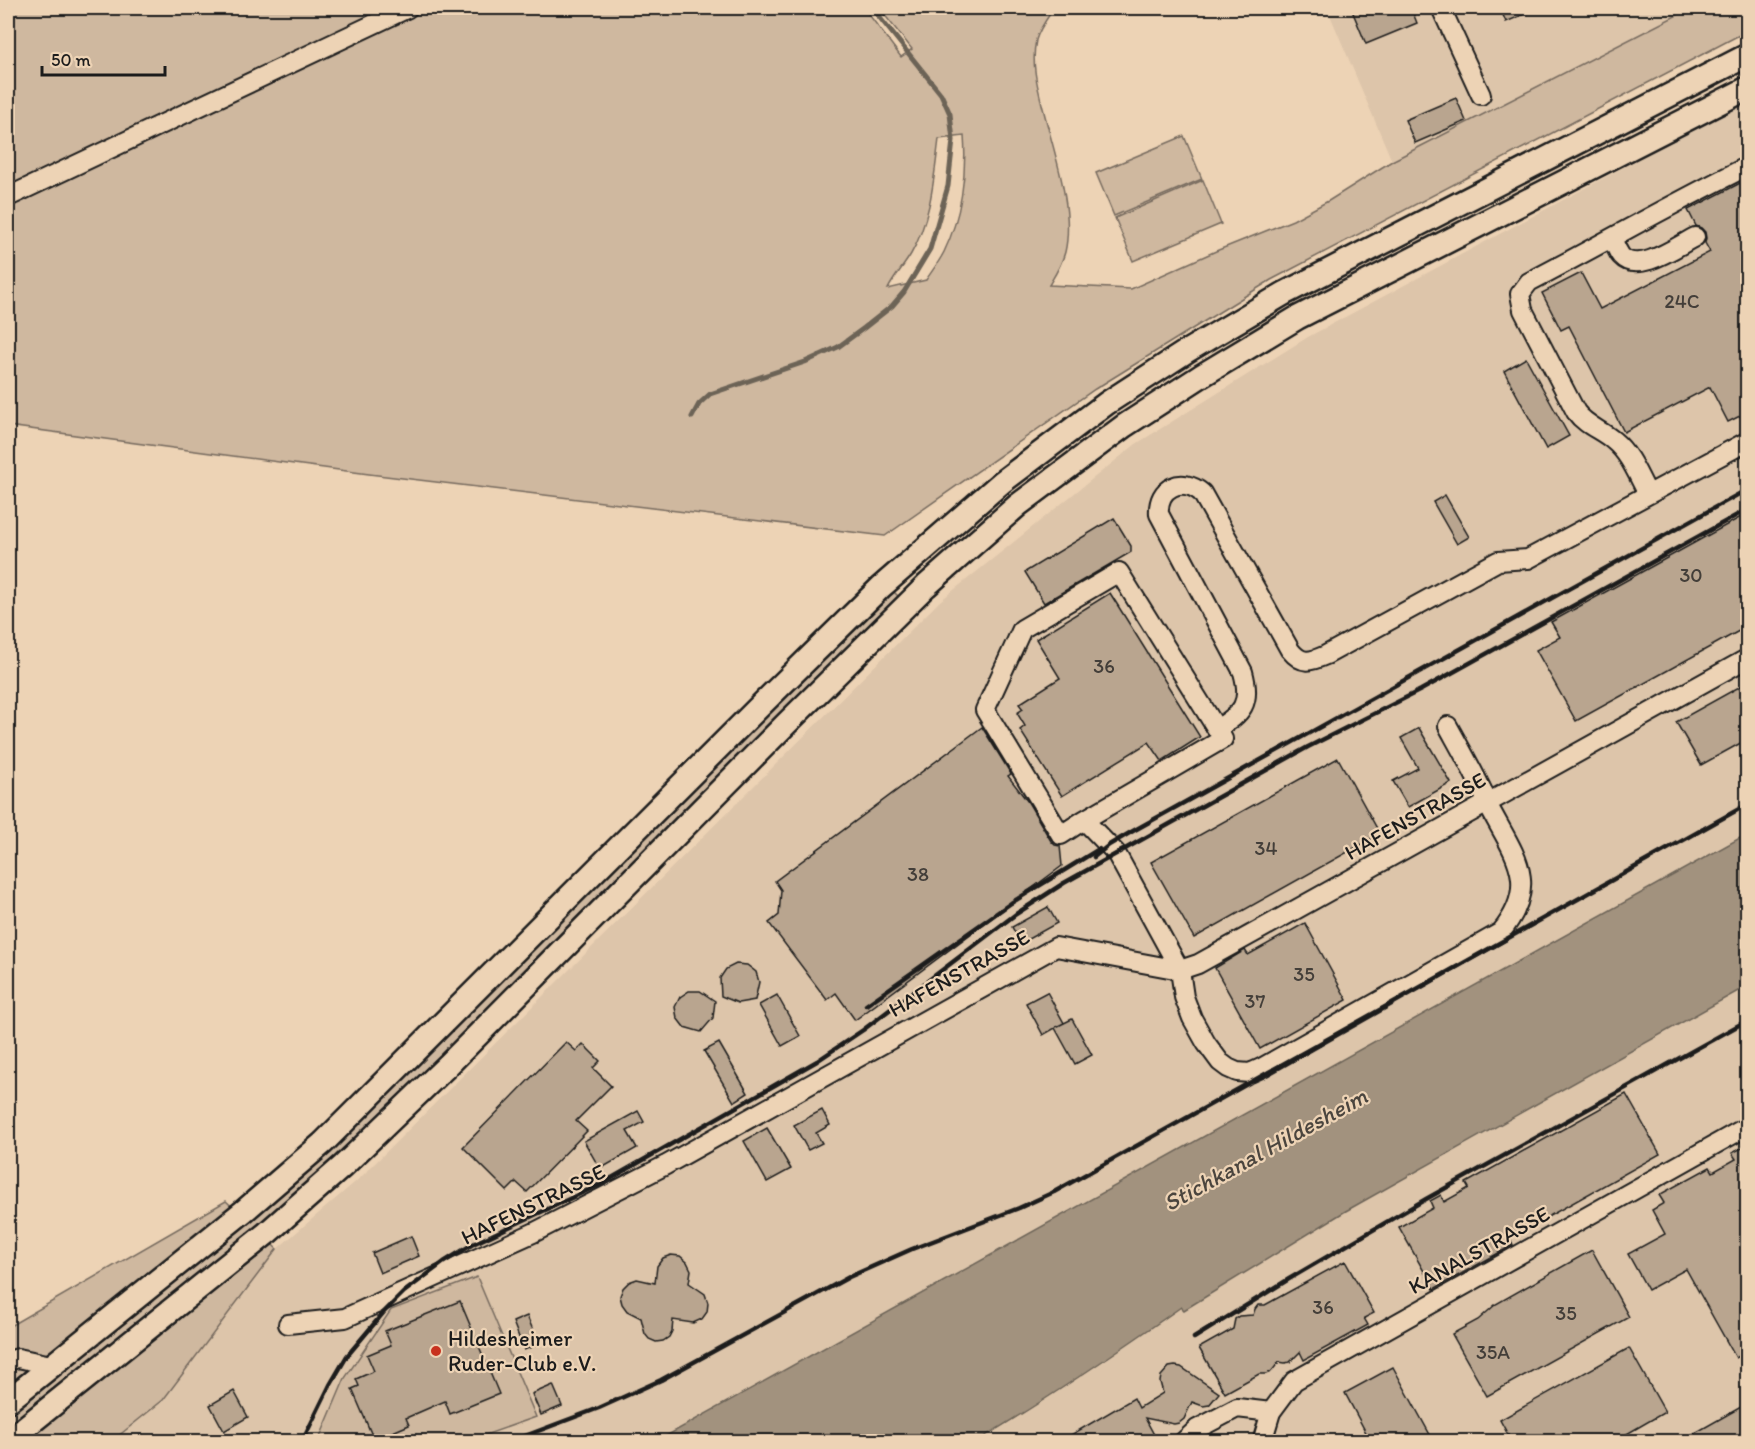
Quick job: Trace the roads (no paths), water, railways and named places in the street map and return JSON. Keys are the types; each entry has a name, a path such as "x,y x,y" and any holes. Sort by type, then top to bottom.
{"main road":[{"path":"8,1401 244,1211 323,1143 881,587 1002,482 1107,403 1187,351 1285,293 1748,55"},
{"path":"8,1441 267,1233 343,1166 448,1065 918,594 1018,505 1124,426 1297,318 1748,88"}],"street":[{"path":"8,197 408,8"},
{"path":"1442,8 1481,95"},
{"path":"1648,494 1621,447 1614,440 1586,423 1576,412 1523,310 1520,294 1528,282 1612,239 1683,198 1748,166"},
{"path":"1612,239 1622,257 1634,263 1650,260 1695,237"},
{"path":"1216,729 1236,717 1243,708 1247,685 1243,672 1160,514 1161,500 1165,492 1172,487 1188,485 1202,493 1290,650 1297,659 1305,661 1316,660 1326,655 1498,561 1528,559 1748,441"},
{"path":"1119,572 1223,740 1084,820 1061,834 985,710 1022,629 1119,572"},
{"name":"HAFENSTRASSE","path":"288,1324 345,1318 533,1233 666,1164 1056,947 1180,970 1198,964 1748,658"},
{"path":"1084,820 1116,853 1180,970 1184,997 1192,1018 1206,1043 1220,1062 1237,1072 1250,1073 1501,932 1512,918 1519,902 1521,882 1517,861 1487,803 1482,788 1448,726"},
{"name":"KANALSTRASSE","path":"1262,1442 1271,1412 1294,1381 1748,1126"},
{"path":"8,1361 18,1358 51,1365"},
{"path":"1183,1442 1197,1429 1237,1408 1271,1412"}],"water":[{"name":"Stichkanal Hildesheim","path":"1747,834 1747,986 1344,1212 1184,1310 1181,1307 1080,1376 977,1441 657,1441"}],"waterway":[{"path":"692,417 699,404 710,394 805,362 838,347 892,306 904,292 930,249 948,186 953,140 950,114 941,94 872,8"}],"railway":[{"path":"1094,857 1133,831 1748,489"},
{"path":"302,1442 347,1356 404,1292 444,1262 473,1244 603,1183 817,1061 863,1030 1016,914 1064,883 1308,747 1421,690 1748,509"},
{"path":"509,1442 599,1408 661,1380 849,1277 1054,1192 1748,804"},
{"path":"866,1005 1011,903 1099,849"},
{"path":"1194,1338 1426,1199 1748,1020"}],"place":[{"name":"Hildesheimer Ruder-Club e.V.","path":"436,1351"}]}
